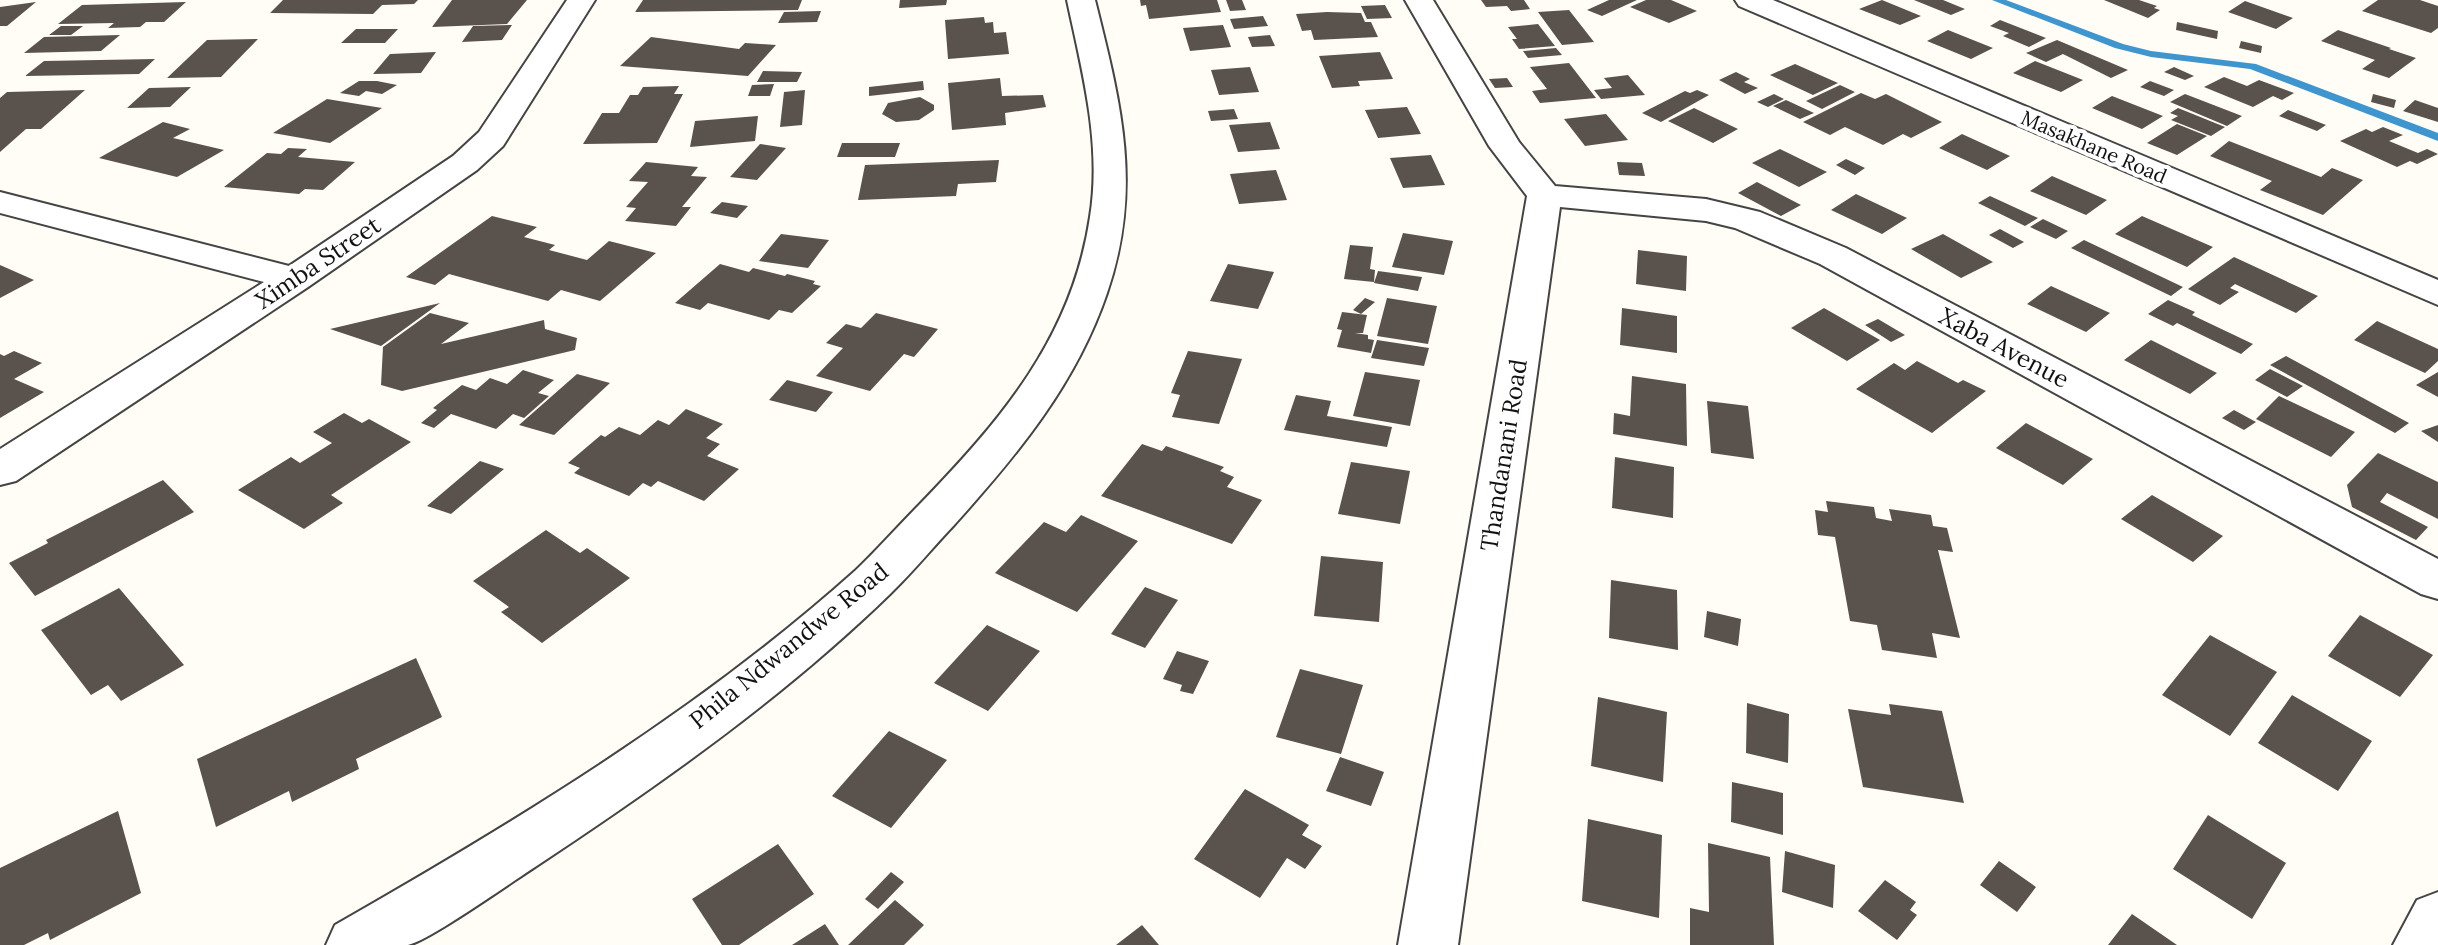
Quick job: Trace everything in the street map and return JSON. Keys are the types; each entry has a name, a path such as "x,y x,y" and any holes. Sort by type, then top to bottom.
{"street":[{"name":"Ximba Street","path":"0,470 295,279 465,163 491,139 581,0"},
{"name":"Phila Ndwandwe Road","path":"356,945 560,818 660,750 776,663 874,581 1025,415 1063,349 1079,312 1094,274 1107,220 1112,158 1081,0"},
{"path":"1419,0 1505,146 1544,195"},
{"name":"Masakhane Road","path":"1749,0 2438,294"},
{"name":"Xaba Avenue","path":"1544,195 1706,210 1786,235 1847,263 2438,581"},
{"name":"Thandanani Road","path":"1428,945 1544,195"},
{"path":"0,202 295,279"},
{"path":"2423,945 2438,920"}],"building":[{"path":"283,0 418,0 414,4 382,5 373,14 270,13"},
{"path":"452,0 527,0 507,24 432,27"},
{"path":"643,0 802,0 798,10 635,12"},
{"path":"900,0 947,0 946,5 899,8"},
{"path":"1140,0 1217,0 1221,12 1149,19 1146,5 1141,6"},
{"path":"1226,0 1242,0 1246,10 1230,11"},
{"path":"1481,0 1524,0 1530,9 1511,11 1507,6 1486,7"},
{"path":"1609,0 1637,0 1602,16 1587,10"},
{"path":"1646,0 1671,0 1697,11 1669,23 1630,7"},
{"path":"1882,0 1921,16 1900,25 1859,9"},
{"path":"1914,0 1943,0 1965,9 1951,15"},
{"path":"2104,0 2139,0 2160,10 2148,18"},
{"path":"2378,0 2420,0 2438,6 2438,28 2431,33 2362,11"},
{"path":"2245,1 2293,18 2276,29 2228,12"},
{"path":"36,2 7,26 0,26 0,7"},
{"path":"186,2 164,22 146,22 140,27 108,28 114,23 58,24 82,5"},
{"path":"1385,5 1392,18 1367,19 1361,6"},
{"path":"1569,10 1594,42 1562,45 1538,12"},
{"path":"821,11 817,22 778,23 784,12"},
{"path":"1361,13 1365,22 1371,22 1378,37 1314,40 1311,30 1302,31 1296,14"},
{"path":"1263,16 1268,26 1234,29 1230,19"},
{"path":"984,17 985,23 993,22 994,33 1006,32 1009,54 948,59 945,20"},
{"path":"2000,20 2046,38 2029,47 2003,36 2009,33 1990,26"},
{"path":"2177,22 2218,31 2217,39 2176,30"},
{"path":"1538,24 1555,46 1519,49 1512,39 1517,39 1508,27"},
{"path":"512,25 502,40 462,42 473,26"},
{"path":"1223,25 1231,47 1190,51 1183,28"},
{"path":"61,26 83,26 71,35 49,35"},
{"path":"356,29 398,29 385,43 341,43"},
{"path":"1948,30 1993,48 1971,59 1927,41"},
{"path":"2338,30 2416,58 2389,78 2362,69 2375,60 2321,41"},
{"path":"120,35 101,51 24,53 44,37"},
{"path":"1270,35 1275,46 1252,47 1248,37"},
{"path":"651,37 739,49 745,43 776,45 748,76 620,66"},
{"path":"258,39 221,77 167,78 207,40"},
{"path":"2057,40 2128,70 2111,78 2063,54 2046,62 2026,53"},
{"path":"2241,41 2262,46 2261,53 2239,48"},
{"path":"1556,48 1562,55 1528,58 1523,51"},
{"path":"436,52 421,73 373,74 390,54"},
{"path":"1380,52 1393,79 1358,81 1360,86 1332,88 1319,56"},
{"path":"155,59 139,74 25,76 44,61"},
{"path":"2035,61 2083,80 2061,92 2013,73"},
{"path":"1569,63 1596,98 1540,103 1532,91 1547,89 1530,67"},
{"path":"1795,64 1838,83 1813,95 1770,75"},
{"path":"1250,67 1259,92 1219,95 1211,70"},
{"path":"2174,67 2194,76 2185,80 2164,72"},
{"path":"763,71 802,72 797,82 757,82"},
{"path":"1736,72 1750,79 1744,82 1758,88 1745,94 1719,80"},
{"path":"1628,75 1645,95 1601,99 1594,90 1612,88 1604,78"},
{"path":"2224,77 2247,86 2259,80 2294,93 2282,100 2273,96 2253,107 2204,87"},
{"path":"1000,78 1002,96 1043,95 1046,107 1005,113 1006,125 952,130 948,83"},
{"path":"1507,78 1513,87 1495,88 1489,79"},
{"path":"359,81 397,85 382,94 366,91 359,96 340,93"},
{"path":"923,81 924,90 869,96 869,87"},
{"path":"2150,81 2174,90 2164,96 2140,87"},
{"path":"774,84 770,96 748,96 752,85"},
{"path":"1840,85 1855,92 1822,109 1806,101"},
{"path":"679,86 674,94 683,94 657,143 583,144 602,113 619,113 630,95 638,95 643,87"},
{"path":"191,87 170,107 127,108 149,88"},
{"path":"85,90 41,129 26,129 0,152 0,98 7,92"},
{"path":"805,90 802,125 780,127 784,92"},
{"path":"1697,90 1709,95 1661,122 1642,113 1685,91 1690,93"},
{"path":"1861,93 1875,99 1886,94 1942,122 1911,138 1903,134 1883,145 1845,127 1830,135 1803,122"},
{"path":"1774,94 1784,99 1768,107 1757,102"},
{"path":"2185,94 2242,116 2227,126 2170,102"},
{"path":"2373,94 2396,100 2394,108 2371,102"},
{"path":"2112,96 2163,116 2142,129 2092,108"},
{"path":"920,97 934,105 934,110 919,120 896,122 882,114 888,103"},
{"path":"327,99 382,108 330,143 273,133"},
{"path":"1786,100 1814,113 1800,119 1773,106"},
{"path":"2415,100 2438,108 2438,122 2403,111"},
{"path":"1407,107 1421,134 1378,138 1365,110"},
{"path":"1694,108 1738,129 1713,143 1668,121"},
{"path":"2178,108 2225,127 2211,136 2171,120 2178,116 2170,113"},
{"path":"1234,109 1238,119 1211,121 1208,111"},
{"path":"2288,110 2326,125 2317,131 2279,116"},
{"path":"1606,114 1628,140 1585,146 1564,119"},
{"path":"758,116 755,141 690,147 695,121"},
{"path":"163,122 190,129 173,138 224,150 177,177 99,158"},
{"path":"1270,122 1280,149 1238,152 1229,125"},
{"path":"2177,124 2207,136 2177,155 2147,143"},
{"path":"2383,127 2403,135 2389,141 2418,153 2427,149 2438,154 2417,164 2410,161 2397,167 2340,141 2366,129 2372,132"},
{"path":"1962,134 2010,156 1987,170 1939,148"},
{"path":"2229,141 2321,177 2332,168 2363,180 2323,215 2260,190 2272,181 2210,156"},
{"path":"842,143 900,143 895,157 837,157"},
{"path":"760,144 786,148 757,180 730,177"},
{"path":"288,148 307,149 298,157 355,162 323,190 305,189 299,194 224,187 267,153 281,154"},
{"path":"1780,149 1827,172 1799,187 1752,163"},
{"path":"1431,155 1445,185 1403,188 1390,158"},
{"path":"1846,159 1865,168 1855,175 1836,165"},
{"path":"999,160 996,182 958,184 956,196 858,200 865,165"},
{"path":"646,162 698,167 691,176 707,177 682,207 691,207 676,226 625,221 636,208 626,207 648,182 629,181"},
{"path":"1617,162 1642,163 1645,176 1619,175"},
{"path":"1276,170 1287,200 1239,204 1230,174"},
{"path":"2052,176 2107,200 2086,215 2030,191"},
{"path":"1757,182 1801,205 1781,216 1738,193"},
{"path":"1856,194 1907,218 1882,234 1831,210"},
{"path":"1990,196 2038,218 2025,226 1978,203"},
{"path":"722,202 748,206 737,218 710,213"},
{"path":"492,216 537,227 524,237 555,245 549,250 587,260 609,241 656,253 600,301 561,290 548,301 449,274 435,285 406,277"},
{"path":"2142,216 2213,247 2187,267 2115,234"},
{"path":"2043,219 2068,231 2056,239 2030,227"},
{"path":"2000,229 2024,242 2013,248 1989,235"},
{"path":"1403,233 1453,241 1444,275 1392,267"},
{"path":"781,234 829,240 808,268 759,261"},
{"path":"1943,234 1993,262 1961,278 1911,249"},
{"path":"2084,240 2183,287 2171,296 2071,248"},
{"path":"1350,245 1373,247 1370,269 1375,270 1374,282 1344,279"},
{"path":"1638,250 1687,256 1686,291 1636,284"},
{"path":"2234,257 2318,296 2296,313 2235,284 2230,288 2239,292 2220,305 2188,289"},
{"path":"720,264 749,272 753,268 787,274 815,281 813,284 821,286 792,313 779,310 769,320 708,303 700,310 675,303"},
{"path":"1228,264 1274,272 1258,309 1210,301"},
{"path":"0,265 34,280 0,298"},
{"path":"1378,271 1422,277 1418,291 1374,283"},
{"path":"2051,286 2110,313 2086,332 2027,304"},
{"path":"1365,298 1375,302 1361,314 1353,310"},
{"path":"1387,298 1437,306 1428,344 1377,336"},
{"path":"2168,300 2253,344 2241,354 2177,323 2173,326 2148,314"},
{"path":"440,303 381,346 330,329"},
{"path":"1622,308 1677,316 1677,353 1620,345"},
{"path":"1824,308 1880,340 1847,361 1791,328"},
{"path":"1342,312 1367,315 1363,333 1355,333 1368,335 1368,339 1374,340 1371,353 1337,347 1342,330 1337,329"},
{"path":"430,313 469,323 441,344 544,320 545,329 577,338 575,350 402,391 381,385 383,347"},
{"path":"876,313 938,329 914,357 904,354 870,391 816,376 843,348 826,343 846,324 861,328"},
{"path":"1878,319 1905,335 1891,342 1865,325"},
{"path":"2377,321 2438,349 2438,361 2425,373 2354,340"},
{"path":"1377,340 1429,348 1424,366 1371,358"},
{"path":"2151,340 2217,373 2190,394 2124,360"},
{"path":"14,351 42,363 14,379 44,392 0,418 0,354 4,356"},
{"path":"1188,351 1242,359 1219,424 1172,417 1180,395 1171,393"},
{"path":"2286,356 2409,423 2395,433 2270,365"},
{"path":"1917,361 1958,383 1963,380 1986,391 1932,433 1856,389 1894,363 1905,370"},
{"path":"2270,369 2303,386 2287,397 2255,380"},
{"path":"523,370 554,380 538,393 549,396 524,418 513,414 496,429 451,414 434,428 421,423 437,410 433,408 462,385 476,390 490,378 507,384"},
{"path":"1365,372 1420,380 1410,426 1353,416"},
{"path":"2438,372 2438,397 2416,385"},
{"path":"577,374 610,383 554,435 519,425"},
{"path":"1632,376 1686,384 1687,446 1613,434 1614,413 1630,416"},
{"path":"787,380 833,392 816,412 769,400"},
{"path":"1296,395 1331,401 1327,416 1392,427 1387,447 1284,430"},
{"path":"2279,396 2355,432 2331,457 2256,419"},
{"path":"1707,401 1748,406 1754,459 1711,453"},
{"path":"686,409 723,424 706,438 720,444 707,456 739,469 704,501 658,481 651,487 643,483 629,496 574,473 580,468 568,463 601,435 605,437 619,427 640,435 658,420 669,425"},
{"path":"2234,410 2256,422 2244,430 2222,418"},
{"path":"344,413 362,423 369,419 411,442 331,495 343,503 304,529 238,490 291,457 300,463 332,443 313,432"},
{"path":"2026,423 2093,459 2063,485 1996,448"},
{"path":"2438,425 2438,442 2421,431"},
{"path":"1142,444 1162,451 1166,446 1224,467 1220,471 1234,477 1227,487 1262,500 1232,544 1101,496"},
{"path":"2378,453 2438,482 2438,519 2387,493 2380,502 2428,527 2416,540 2352,507 2347,485"},
{"path":"1615,457 1674,467 1673,518 1612,508"},
{"path":"480,461 504,469 451,514 427,506"},
{"path":"1351,462 1410,471 1400,524 1338,514"},
{"path":"163,480 194,512 35,596 9,563 48,543 46,540"},
{"path":"2152,495 2223,536 2193,562 2121,519"},
{"path":"1826,501 1874,507 1876,518 1892,521 1889,509 1931,515 1933,526 1947,528 1953,552 1938,550 1960,638 1932,633 1937,658 1882,650 1877,625 1850,621 1835,537 1818,535 1815,510 1828,512"},
{"path":"1081,515 1138,541 1077,612 995,573 1044,522 1066,532"},
{"path":"546,530 580,553 587,548 630,578 542,643 501,612 509,607 473,581"},
{"path":"1321,556 1383,562 1379,622 1314,616"},
{"path":"1611,580 1677,590 1678,650 1609,638"},
{"path":"1145,587 1178,600 1145,648 1111,634"},
{"path":"119,588 184,665 121,701 108,685 91,695 41,630"},
{"path":"1707,611 1741,619 1738,646 1704,637"},
{"path":"2360,615 2433,655 2400,697 2328,656"},
{"path":"987,625 1040,651 988,711 934,683"},
{"path":"2210,635 2277,672 2230,736 2162,695"},
{"path":"1177,651 1209,661 1193,694 1180,691 1182,685 1163,679"},
{"path":"416,658 442,717 356,759 359,769 292,802 289,791 216,827 197,759"},
{"path":"1300,669 1363,685 1341,754 1276,737"},
{"path":"2292,695 2372,741 2338,791 2258,743"},
{"path":"1598,697 1667,712 1663,782 1591,766"},
{"path":"1747,703 1789,714 1788,763 1746,753"},
{"path":"1889,704 1942,711 1964,803 1863,787 1848,709 1891,715"},
{"path":"889,731 947,760 891,828 832,796"},
{"path":"1340,757 1384,772 1371,806 1326,791"},
{"path":"1732,782 1783,793 1783,835 1731,822"},
{"path":"1245,789 1309,825 1302,835 1322,846 1305,869 1287,858 1260,898 1194,859"},
{"path":"118,811 141,893 50,940 48,933 24,945 0,945 0,868"},
{"path":"2208,815 2286,863 2252,919 2173,869"},
{"path":"1588,819 1662,835 1659,918 1582,901"},
{"path":"1708,843 1770,857 1774,945 1690,945 1690,908 1709,912"},
{"path":"778,844 814,894 739,945 722,945 692,899"},
{"path":"1785,851 1835,865 1833,908 1782,892"},
{"path":"1999,861 2036,887 2017,912 1980,885"},
{"path":"891,872 904,882 878,909 865,899"},
{"path":"1885,880 1916,902 1910,910 1917,915 1897,940 1858,911"},
{"path":"895,900 924,925 904,945 848,945"},
{"path":"2132,914 2177,945 2108,945"},
{"path":"825,924 839,945 792,945"},
{"path":"1142,925 1159,945 1116,945"}],"waterway":[{"path":"1997,0 2119,46 2151,54 2252,66 2438,137"}]}
